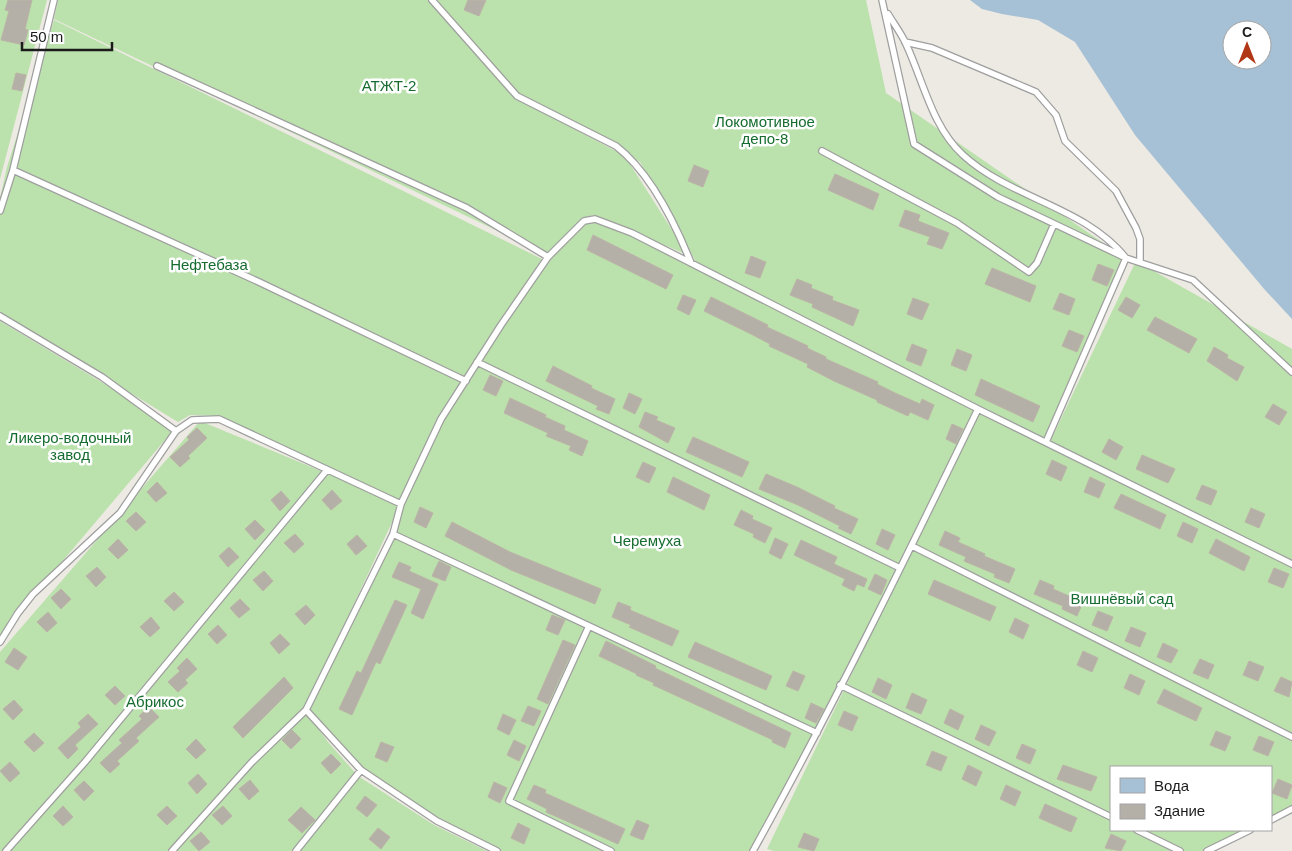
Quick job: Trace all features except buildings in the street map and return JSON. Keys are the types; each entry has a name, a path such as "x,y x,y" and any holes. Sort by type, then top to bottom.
{"lane":[{"path":"0,210 13,170 54,0"},
{"path":"432,0 517,96 616,146 628,155 671,218 691,264"},
{"path":"882,0 914,144 998,197 1126,258 1194,280 1292,372"},
{"path":"885,10 905,42 931,107 942,128 962,155 998,180 1083,221 1102,233 1126,258"},
{"path":"905,42 932,48 1036,92 1056,115 1066,141 1116,191 1138,234 1140,262"},
{"path":"157,66 467,208 548,257"},
{"path":"822,151 956,223 1029,272 1037,264 1054,224"},
{"path":"13,170 259,282 466,381"},
{"path":"172,851 252,762 306,710 394,534 401,504 441,419 548,257 584,221 595,219 632,233 978,409 1292,564"},
{"path":"1046,442 1126,258"},
{"path":"0,316 102,377 176,431"},
{"path":"477,362 900,568"},
{"path":"753,851 817,733 912,546 978,409"},
{"path":"0,642 18,613 33,594 120,513 176,431 192,420 219,419 401,504"},
{"path":"6,851 85,762 327,470"},
{"path":"394,534 817,733"},
{"path":"912,546 1292,738"},
{"path":"589,626 509,801 610,851"},
{"path":"840,685 1110,817"},
{"path":"306,710 361,770 437,821 497,851"},
{"path":"296,851 361,770"},
{"path":"1272,819 1292,808"},
{"path":"1139,831 1180,851"},
{"path":"1207,851 1248,831"}],"green space":[{"path":"0,0 47,0 0,179"},
{"name":"АТЖТ-2","path":"58,0 429,0 517,99 616,151 628,161 688,255 593,215 581,219 548,255 54,19"},
{"name":"Локомотивное депо-8","path":"437,0 866,0 886,93 1125,258 1046,441 696,262 640,162 521,98"},
{"name":"Нефтебаза","path":"54,20 542,259 439,418 400,501 220,416 190,415 178,422 0,313 0,198 7,167"},
{"name":"Черемуха","path":"595,219 691,263 978,409 912,546 752,851 497,851 437,821 361,770 305,710 328,742 358,776 434,825 487,851 0,851 0,652 200,421 401,504 441,419 548,257 584,221","holes":["400,505 393,534 307,705"]},
{"name":"Вишнёвый сад","path":"1136,261 1292,349 1292,811 1272,821 1272,766 1110,766 1110,831 1252,831 1212,851 774,851 767,849 978,413 1048,446"},
{"name":"Ликеро-водочный завод","path":"0,321 176,427 0,635"}],"water":[{"path":"970,0 1292,0 1292,319 1265,290 1135,135 1075,42 1038,20 982,9"}],"park label":[{"name":"Абрикос","path":"155,701"}]}
